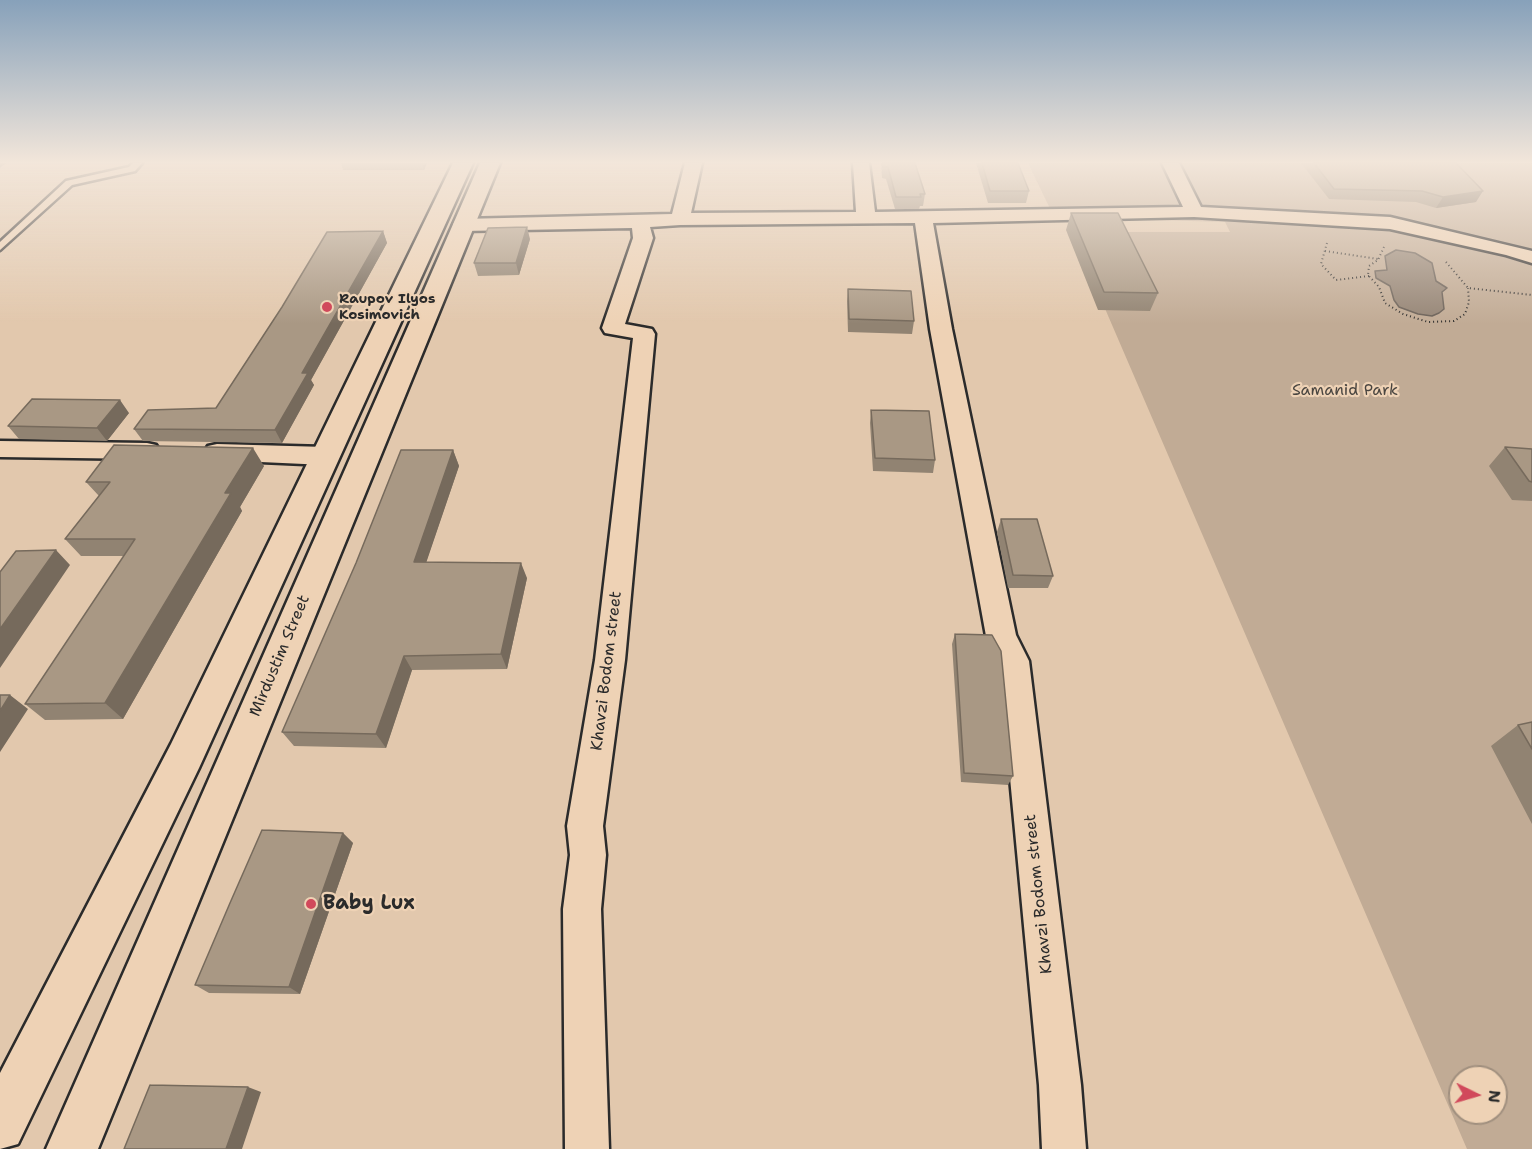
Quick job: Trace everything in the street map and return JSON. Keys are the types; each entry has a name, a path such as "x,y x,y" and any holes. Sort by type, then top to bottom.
{"main road":[{"path":"0,1126 186,756 438,217"},
{"name":"Mirdustim Street","path":"72,1149 466,217"}],"street":[{"path":"462,225 828,217"},
{"path":"901,217 1012,217"},
{"name":"Khavzi Bodom street","path":"923,217 941,329 1002,636 1014,661 1059,1073 1064,1149"},
{"path":"1274,217 1390,223 1511,250 1532,257"},
{"name":"Khavzi Bodom street","path":"587,1149 582,909 588,855 585,826 610,660 644,334 613,328 643,238 640,222"},
{"path":"0,449 326,456"}],"lane":[{"path":"0,247 33,217"}],"path":[{"path":"1334,220 1322,264 1336,280 1369,276"},
{"path":"1390,245 1384,247 1378,259 1369,266 1369,276 1379,287 1385,303 1403,314 1428,322 1454,321 1465,314 1469,302 1468,288 1440,257"},
{"path":"1325,251 1378,259"},
{"path":"1468,288 1532,295"}],"green space":[{"name":"Samanid Park","path":"1054,217 1532,217 1532,1149 1467,1149 1457,1125 1508,1125 1508,1065 1448,1065 1448,1105 1072,232 1230,232 1225,222"}],"shaded area":[{"path":"1396,250 1415,253 1432,263 1436,281 1447,288 1442,292 1444,309 1439,313 1432,316 1418,314 1399,307 1394,300 1390,286 1376,278 1375,271 1387,270 1385,256"}],"building":[{"path":"1073,217 1120,217 1158,293 1104,292"},
{"path":"527,227 516,263 474,263 488,228"},
{"path":"383,231 302,373 308,373 275,430 134,429 148,410 216,408 282,307 327,232"},
{"path":"848,289 911,291 914,321 849,319"},
{"path":"32,399 120,400 97,428 8,426"},
{"path":"871,410 929,411 935,460 875,458"},
{"path":"114,445 253,448 225,493 231,493 105,703 25,704 135,539 65,539 110,482 86,482"},
{"path":"1505,447 1532,449 1532,482 1529,481"},
{"path":"401,450 453,450 414,562 521,563 501,654 404,656 376,734 282,732 356,563"},
{"path":"1001,519 1037,519 1053,576 1013,575"},
{"path":"56,550 0,629 0,572 16,551"},
{"path":"955,634 992,635 1001,651 1013,776 964,773"},
{"path":"0,695 10,695 0,711"},
{"path":"1532,722 1532,749 1518,725"},
{"path":"262,830 343,833 289,987 195,985 230,903"},
{"path":"150,1085 248,1087 226,1149 124,1149"}],"place":[{"name":"Raupov Ilyos Kosimovich","path":"327,307"},
{"name":"Baby Lux","path":"311,904"}]}
